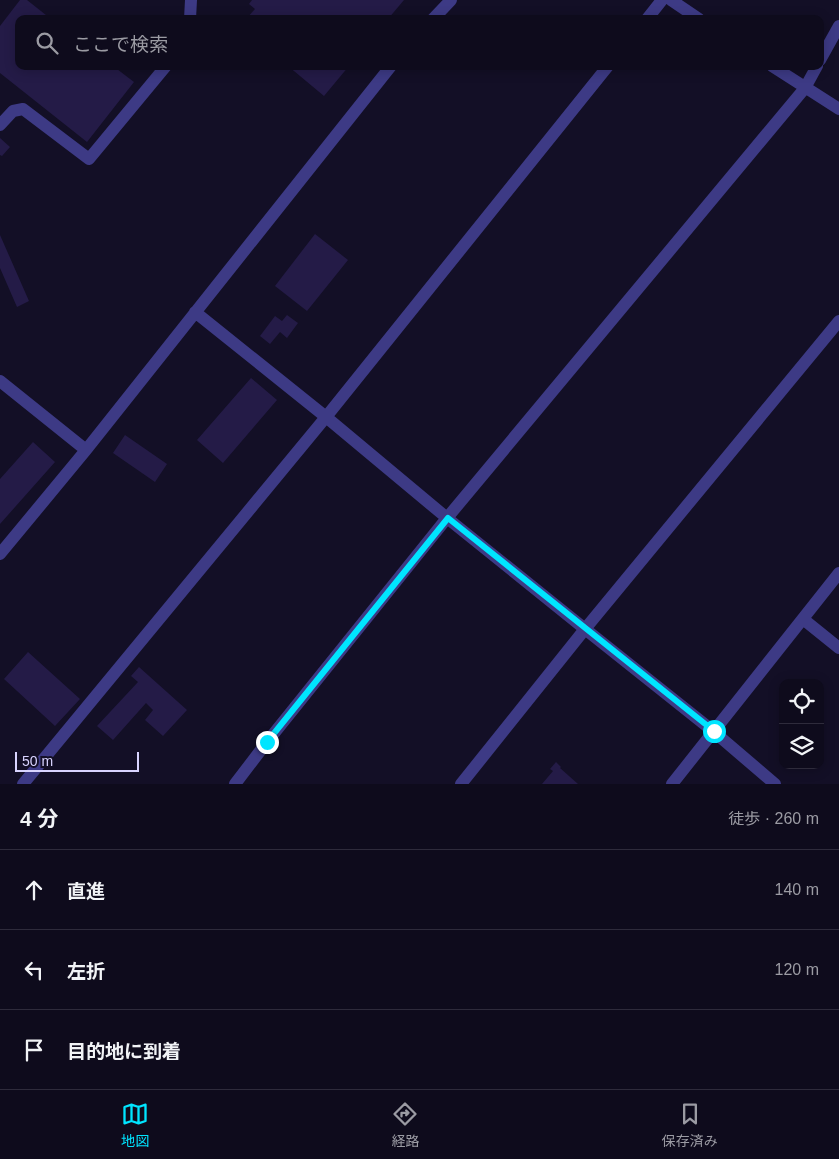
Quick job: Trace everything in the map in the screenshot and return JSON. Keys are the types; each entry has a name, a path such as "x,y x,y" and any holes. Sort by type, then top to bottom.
{"street":[{"path":"190,15 191,0"},
{"path":"437,15 451,0"},
{"path":"650,15 662,0"},
{"path":"671,0 693,15"},
{"path":"824,53 839,26"},
{"path":"0,125 12,110 23,109 89,159 163,70"},
{"path":"0,554 86,450 388,70"},
{"path":"23,784 326,417 605,70"},
{"path":"778,70 839,109"},
{"path":"236,784 448,518 805,88 815,70"},
{"path":"195,312 585,629 714,731 775,784"},
{"path":"461,784 585,629 839,321"},
{"path":"0,381 86,450"},
{"path":"672,784 839,573"},
{"path":"803,619 839,648"}],"building":[{"path":"20,0 27,0 46,15 15,15 15,70 118,70 134,82 87,142 0,73 0,26"},
{"path":"252,0 404,0 391,15 250,15 255,9 249,4"},
{"path":"293,70 346,70 324,96"},
{"path":"0,138 10,147 2,156 0,155"},
{"path":"315,234 348,260 307,311 275,286"},
{"path":"0,235 29,301 17,307 0,268"},
{"path":"287,315 298,323 287,338 280,332 270,344 260,336 275,316 282,321"},
{"path":"251,378 277,400 223,463 197,440"},
{"path":"125,435 167,464 155,482 113,453"},
{"path":"33,442 55,462 0,524 0,479"},
{"path":"28,652 80,699 55,726 4,679"},
{"path":"139,667 187,710 163,736 145,720 153,710 146,703 113,740 97,726 138,682 131,676"},
{"path":"556,762 578,784 542,784 553,771 550,769"}],"route":[{"path":"267,742 448,518 714,731"}]}
